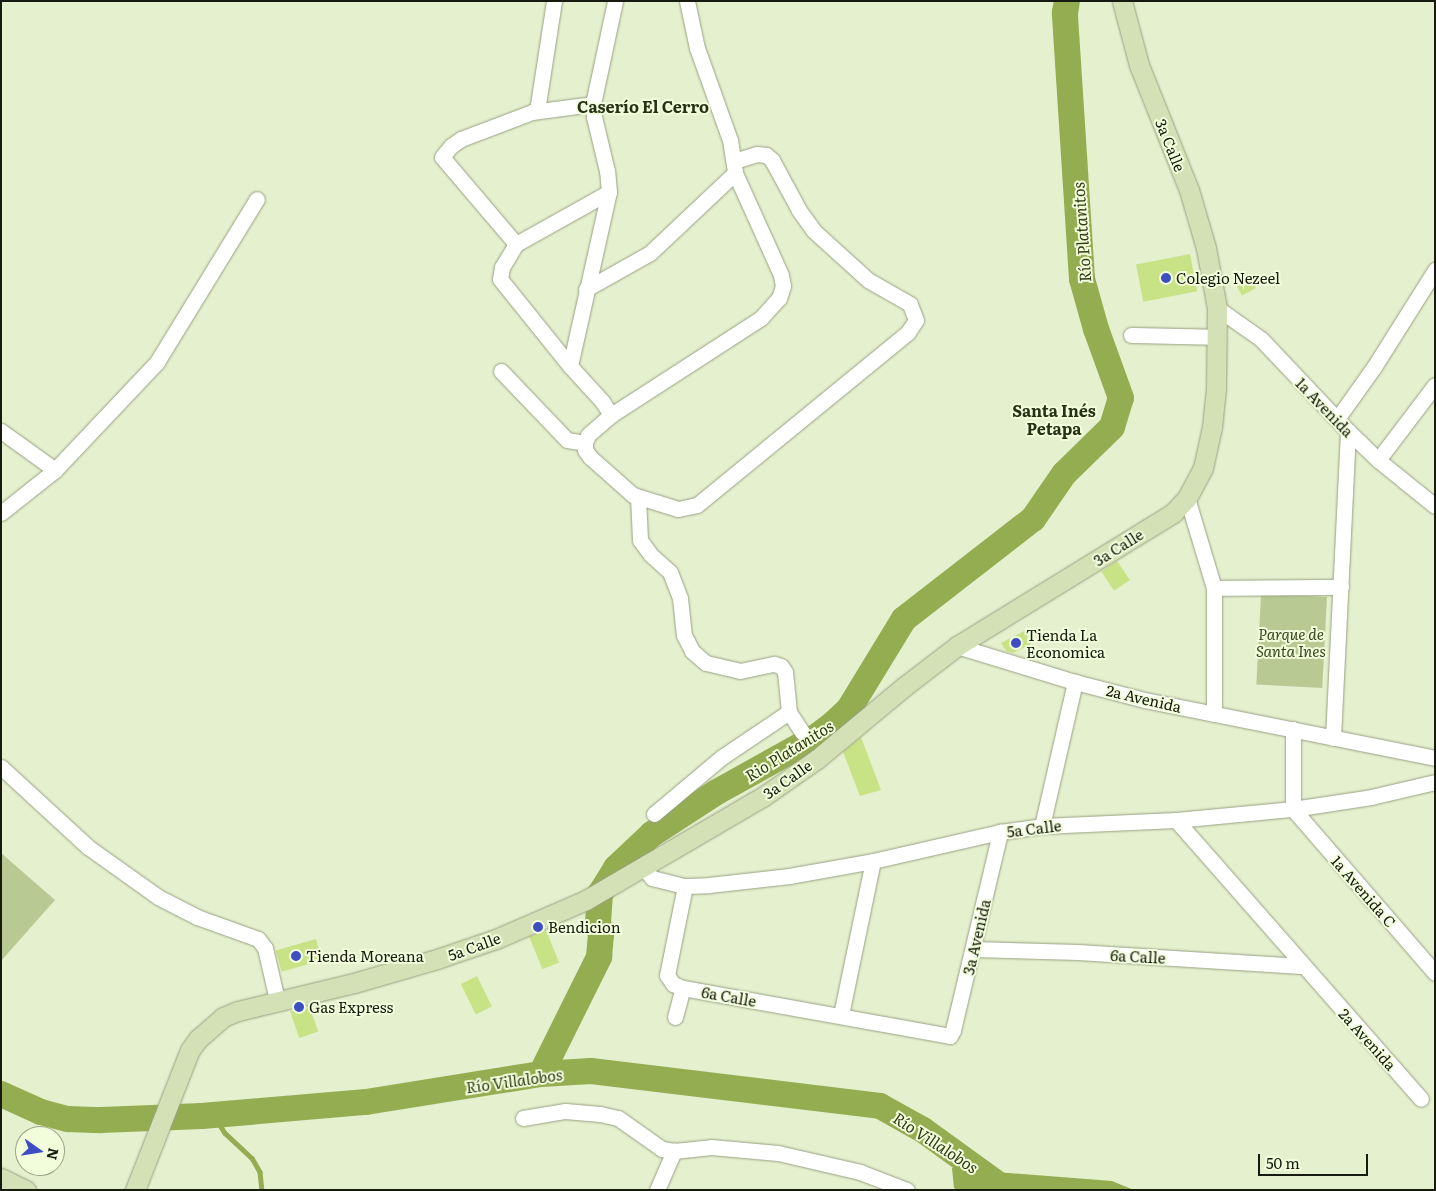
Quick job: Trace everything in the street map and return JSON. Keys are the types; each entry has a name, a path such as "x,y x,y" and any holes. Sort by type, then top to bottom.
{"main road":[{"name":"3a Calle","path":"618,880 764,796 817,759 905,686 957,646 1173,513 1187,498 1203,468 1212,427 1216,388 1217,308 1206,248 1189,190 1139,64 1122,1"},
{"name":"5a Calle","path":"136,1190 184,1062 198,1039 223,1016 277,1000 354,983 437,959 496,939 586,900 618,880"},
{"path":"1,1178 26,1190"}],"street":[{"path":"536,111 554,1"},
{"path":"570,366 609,192 608,176 594,117 593,104 615,1"},
{"path":"586,288 650,253 735,167 758,154 766,155 814,231 868,280 910,304 916,320 908,332 697,506 678,509 638,497 590,457 585,450 584,443 588,435 611,415 761,318 779,298 783,286 781,275 735,167 730,140 692,33 687,1"},
{"path":"516,244 442,157 451,146 462,139 536,111 593,104"},
{"path":"609,192 516,244 502,267 500,279 570,366 602,401 611,415"},
{"path":"1,513 55,470 157,362 256,199"},
{"path":"1337,420 1374,367 1435,270"},
{"name":"1a Avenida","path":"1217,308 1261,339 1337,420 1378,460 1435,506"},
{"path":"1131,335 1216,337"},
{"path":"501,371 567,440 584,443"},
{"path":"1378,460 1435,385"},
{"path":"1,431 55,470"},
{"path":"1333,738 1348,431"},
{"path":"638,497 640,540 651,555 670,572 680,598 684,635 692,651 706,662 740,671 774,664 781,666 785,672 789,712 802,732"},
{"path":"1187,498 1214,588 1214,714"},
{"path":"1214,588 1341,587"},
{"name":"2a Avenida","path":"957,646 1075,682 1145,700 1435,758"},
{"path":"1042,826 1075,682"},
{"path":"654,814 722,757 789,712"},
{"path":"1293,729 1293,809"},
{"path":"1,767 88,847 158,897 177,908 258,938 265,948 277,1000"},
{"name":"5a Calle","path":"642,866 652,878 685,886 789,876 873,861 1000,832 1042,826 1176,820 1293,809 1371,797 1435,782"},
{"name":"1a Avenida C","path":"1293,809 1435,973"},
{"name":"2a Avenida","path":"1176,820 1302,966 1422,1099"},
{"name":"3a Avenida","path":"944,1036 950,1036 953,1030 1000,832"},
{"path":"841,1015 873,861"},
{"name":"6a Calle","path":"685,886 667,975 673,984 683,988 841,1015 944,1036"},
{"name":"6a Calle","path":"973,949 1106,954 1302,966"},
{"path":"674,1017 683,988"},
{"path":"523,1118 565,1111 618,1118 662,1149 674,1151 711,1147 778,1153 860,1172 908,1190"},
{"path":"657,1190 674,1151"}],"green space":[{"name":"Parque de Santa Ines","path":"1261,594 1327,597 1322,688 1256,684"},
{"path":"1,853 55,900 1,961"}],"shaded area":[{"path":"972,1165 995,1172 1112,1181 1134,1190 957,1190 954,1188 952,1168"}],"building":[{"name":"Colegio Nezeel","path":"1190,254 1197,291 1143,302 1136,264"},
{"path":"1248,273 1256,288 1242,296 1234,281"},
{"path":"1117,561 1130,580 1114,591 1101,572"},
{"name":"Tienda La Economica","path":"1024,631 1031,644 1013,653 1006,651 1001,643"},
{"path":"861,737 881,790 860,796 843,752"},
{"path":"546,930 559,962 542,969 529,937"},
{"name":"Tienda Moreana","path":"316,939 322,960 282,972 276,951"},
{"path":"477,976 492,1007 476,1014 461,984"},
{"path":"309,1005 318,1031 299,1038 290,1012"}],"waterway":[{"name":"Rio Platanitos","path":"541,1074 599,957 601,935 598,922 600,894 616,868 652,834 717,792 816,737 832,725 849,709 904,619 1033,519 1064,474 1112,427 1121,398 1096,329 1082,279 1065,13 1067,1"},
{"name":"Río Villalobos","path":"1,1094 41,1112 68,1119 101,1120 202,1116 366,1102 541,1074 591,1071 880,1106 923,1130 1006,1190"},
{"path":"214,1115 225,1133 252,1158 260,1172 262,1190"}],"place":[{"name":"Colegio Nezeel","path":"1166,278"},
{"name":"Tienda La Economica","path":"1016,643"},
{"name":"Bendicion","path":"538,927"},
{"name":"Tienda Moreana","path":"296,956"},
{"name":"Gas Express","path":"299,1007"}],"district":[{"name":"Caserío El Cerro","path":"643,106"},
{"name":"Santa Inés Petapa","path":"1054,419"}],"water label":[{"name":"Río Platanitos","path":"1081,232"}]}
